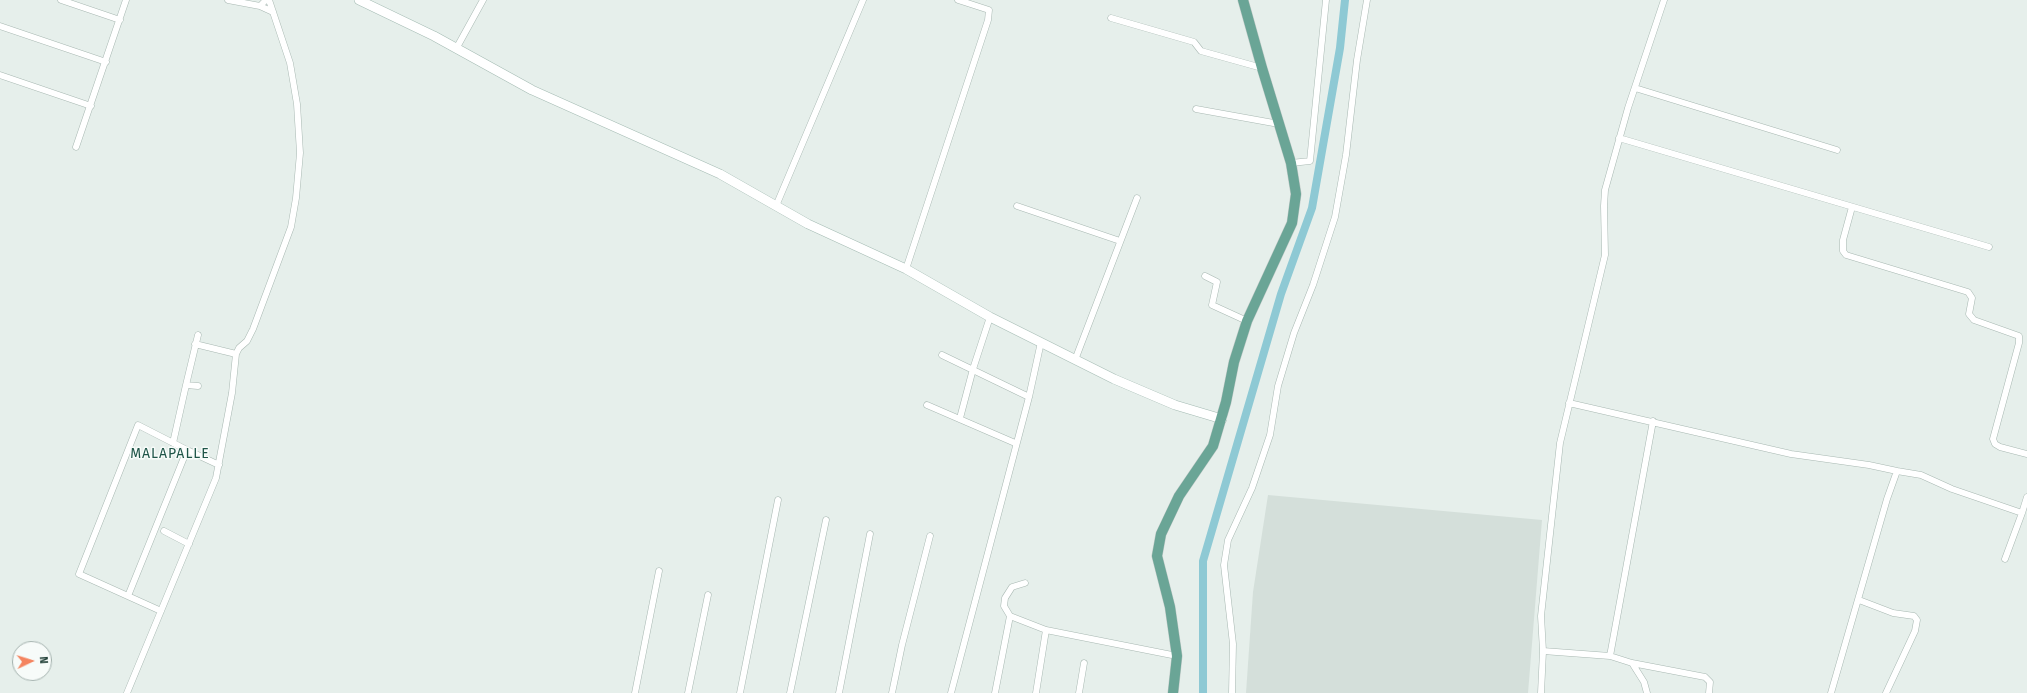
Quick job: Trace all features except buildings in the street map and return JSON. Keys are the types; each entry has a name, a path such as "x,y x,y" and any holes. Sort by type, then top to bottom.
{"main road":[{"path":"359,0 400,19 567,106 720,174 808,224 906,269 990,317 1075,360 1142,392 1222,419"},
{"path":"1173,693 1177,656 1170,607 1157,556 1161,534 1179,496 1213,446 1222,419 1234,362 1247,321 1292,223 1296,194 1291,163 1243,0"}],"street":[{"path":"61,0 120,20"},
{"path":"76,147 126,0"},
{"path":"228,0 238,4 260,6 273,12"},
{"path":"127,693 216,478 232,393 236,354 239,348 247,341 253,329 291,227 296,198 300,153 297,104 290,63 273,12 267,0 260,6"},
{"path":"456,49 483,0"},
{"path":"776,206 863,0"},
{"path":"906,269 988,20 989,10 958,0"},
{"path":"1291,163 1310,161 1326,0"},
{"path":"1232,693 1232,644 1224,565 1228,540 1252,488 1270,435 1278,386 1294,333 1313,285 1335,217 1346,155 1366,0"},
{"path":"1541,693 1543,651 1541,616 1558,458 1569,403 1604,255 1604,206 1606,190 1635,88 1664,0"},
{"path":"1111,18 1194,42 1201,51 1262,68"},
{"path":"0,26 106,62"},
{"path":"0,75 91,106"},
{"path":"1635,88 1837,150"},
{"path":"1196,109 1279,124"},
{"path":"1620,138 1989,247"},
{"path":"1075,360 1137,198"},
{"path":"1017,206 1120,241"},
{"path":"1852,207 1843,240 1843,251 1846,255 1968,292 1972,298 1969,314 1974,320 2017,334 2020,339 1994,439 1995,444 2027,454"},
{"path":"1205,276 1217,282 1212,305 1247,321"},
{"path":"960,418 973,369 990,317"},
{"path":"173,443 198,335"},
{"path":"2020,339 2027,337"},
{"path":"951,693 1015,443 1029,397 1041,342"},
{"path":"195,344 236,354"},
{"path":"942,355 1029,397"},
{"path":"186,385 198,386"},
{"path":"1569,403 1653,421 1791,454 1869,465 1921,475 1965,494 2022,513"},
{"path":"927,404 1015,443"},
{"path":"1610,656 1653,421"},
{"path":"161,611 79,574 138,425 219,465"},
{"path":"128,596 187,450"},
{"path":"1831,693 1887,499 1897,471"},
{"path":"2005,558 2027,497"},
{"path":"740,693 778,500"},
{"path":"790,693 826,520"},
{"path":"164,531 189,544"},
{"path":"839,693 870,534"},
{"path":"892,693 902,645 930,536"},
{"path":"635,693 659,571"},
{"path":"1024,583 1012,587 1005,598 1004,606 1010,616 1046,630 1177,656"},
{"path":"688,693 708,595"},
{"path":"1859,600 1893,613 1914,616 1916,620 1915,631 1886,693"},
{"path":"996,693 1010,616"},
{"path":"1036,693 1046,630"},
{"path":"1543,651 1610,656 1632,663 1705,677 1710,682 1709,693"},
{"path":"1079,693 1084,663"},
{"path":"1632,663 1644,682 1647,693"}],"shaded area":[{"path":"1268,495 1542,520 1528,693 1246,693 1253,592"}],"waterway":[{"path":"1203,693 1203,561 1281,294 1312,208 1340,48 1345,0"}],"district":[{"name":"MALAPALLE","path":"170,454"}]}
